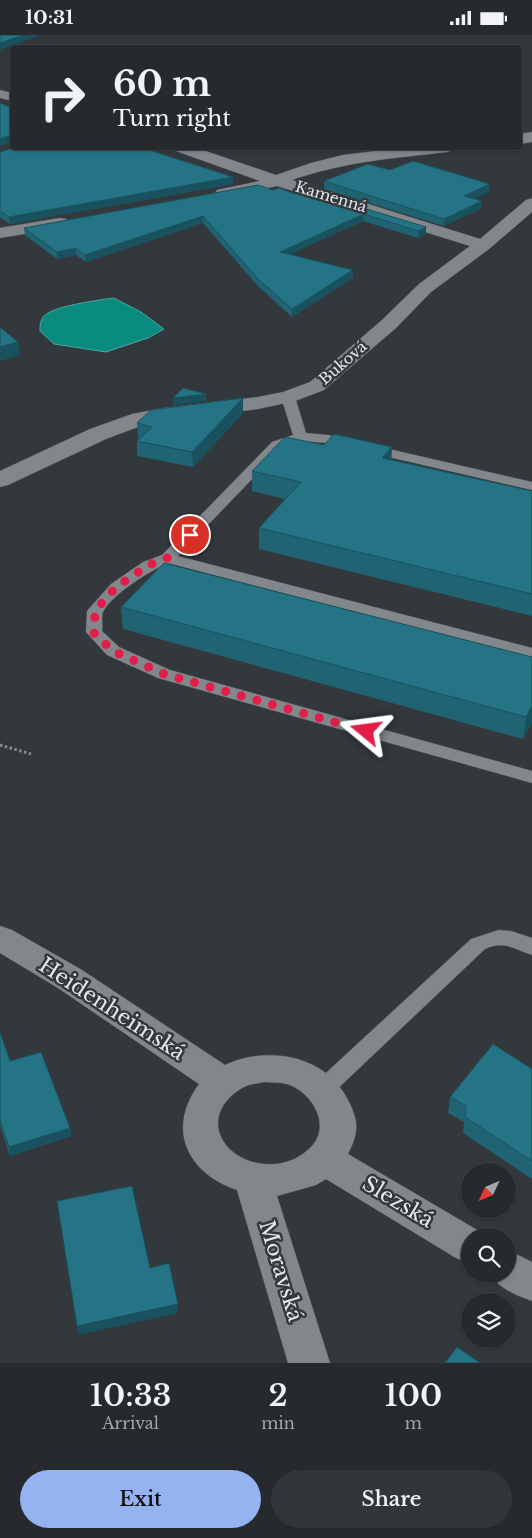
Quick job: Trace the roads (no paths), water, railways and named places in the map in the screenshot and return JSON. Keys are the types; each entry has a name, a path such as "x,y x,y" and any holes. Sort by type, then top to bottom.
{"street":[{"name":"Kamenná","path":"187,150 277,181 483,245"},
{"path":"205,196 277,181 317,166 426,150"},
{"name":"Buková","path":"0,480 98,434 140,419 164,414 258,403 288,397 317,386 389,324 424,288 483,245 532,203"},
{"path":"0,233 78,219"},
{"name":"Heidenheimská","path":"0,938 70,979 223,1082"},
{"path":"264,1068 286,1070 306,1077 323,1089 334,1105 339,1123 336,1142 325,1159 311,1170 294,1178 274,1181 253,1180 233,1173 215,1161 204,1145 199,1128 201,1111 210,1095 223,1082 242,1072 264,1068"},
{"name":"Slezská","path":"325,1159 461,1241"},
{"name":"Moravská","path":"253,1180 308,1363"},
{"path":"516,1273 532,1283"}],"lane":[{"path":"288,397 300,437"},
{"path":"532,486 328,439 300,437 277,445 167,558 149,565 116,587 95,611 94,633 113,651 164,674 532,777"},
{"path":"167,558 532,653"},
{"path":"323,1089 478,944 489,938 497,937 509,938 532,947"}]}
